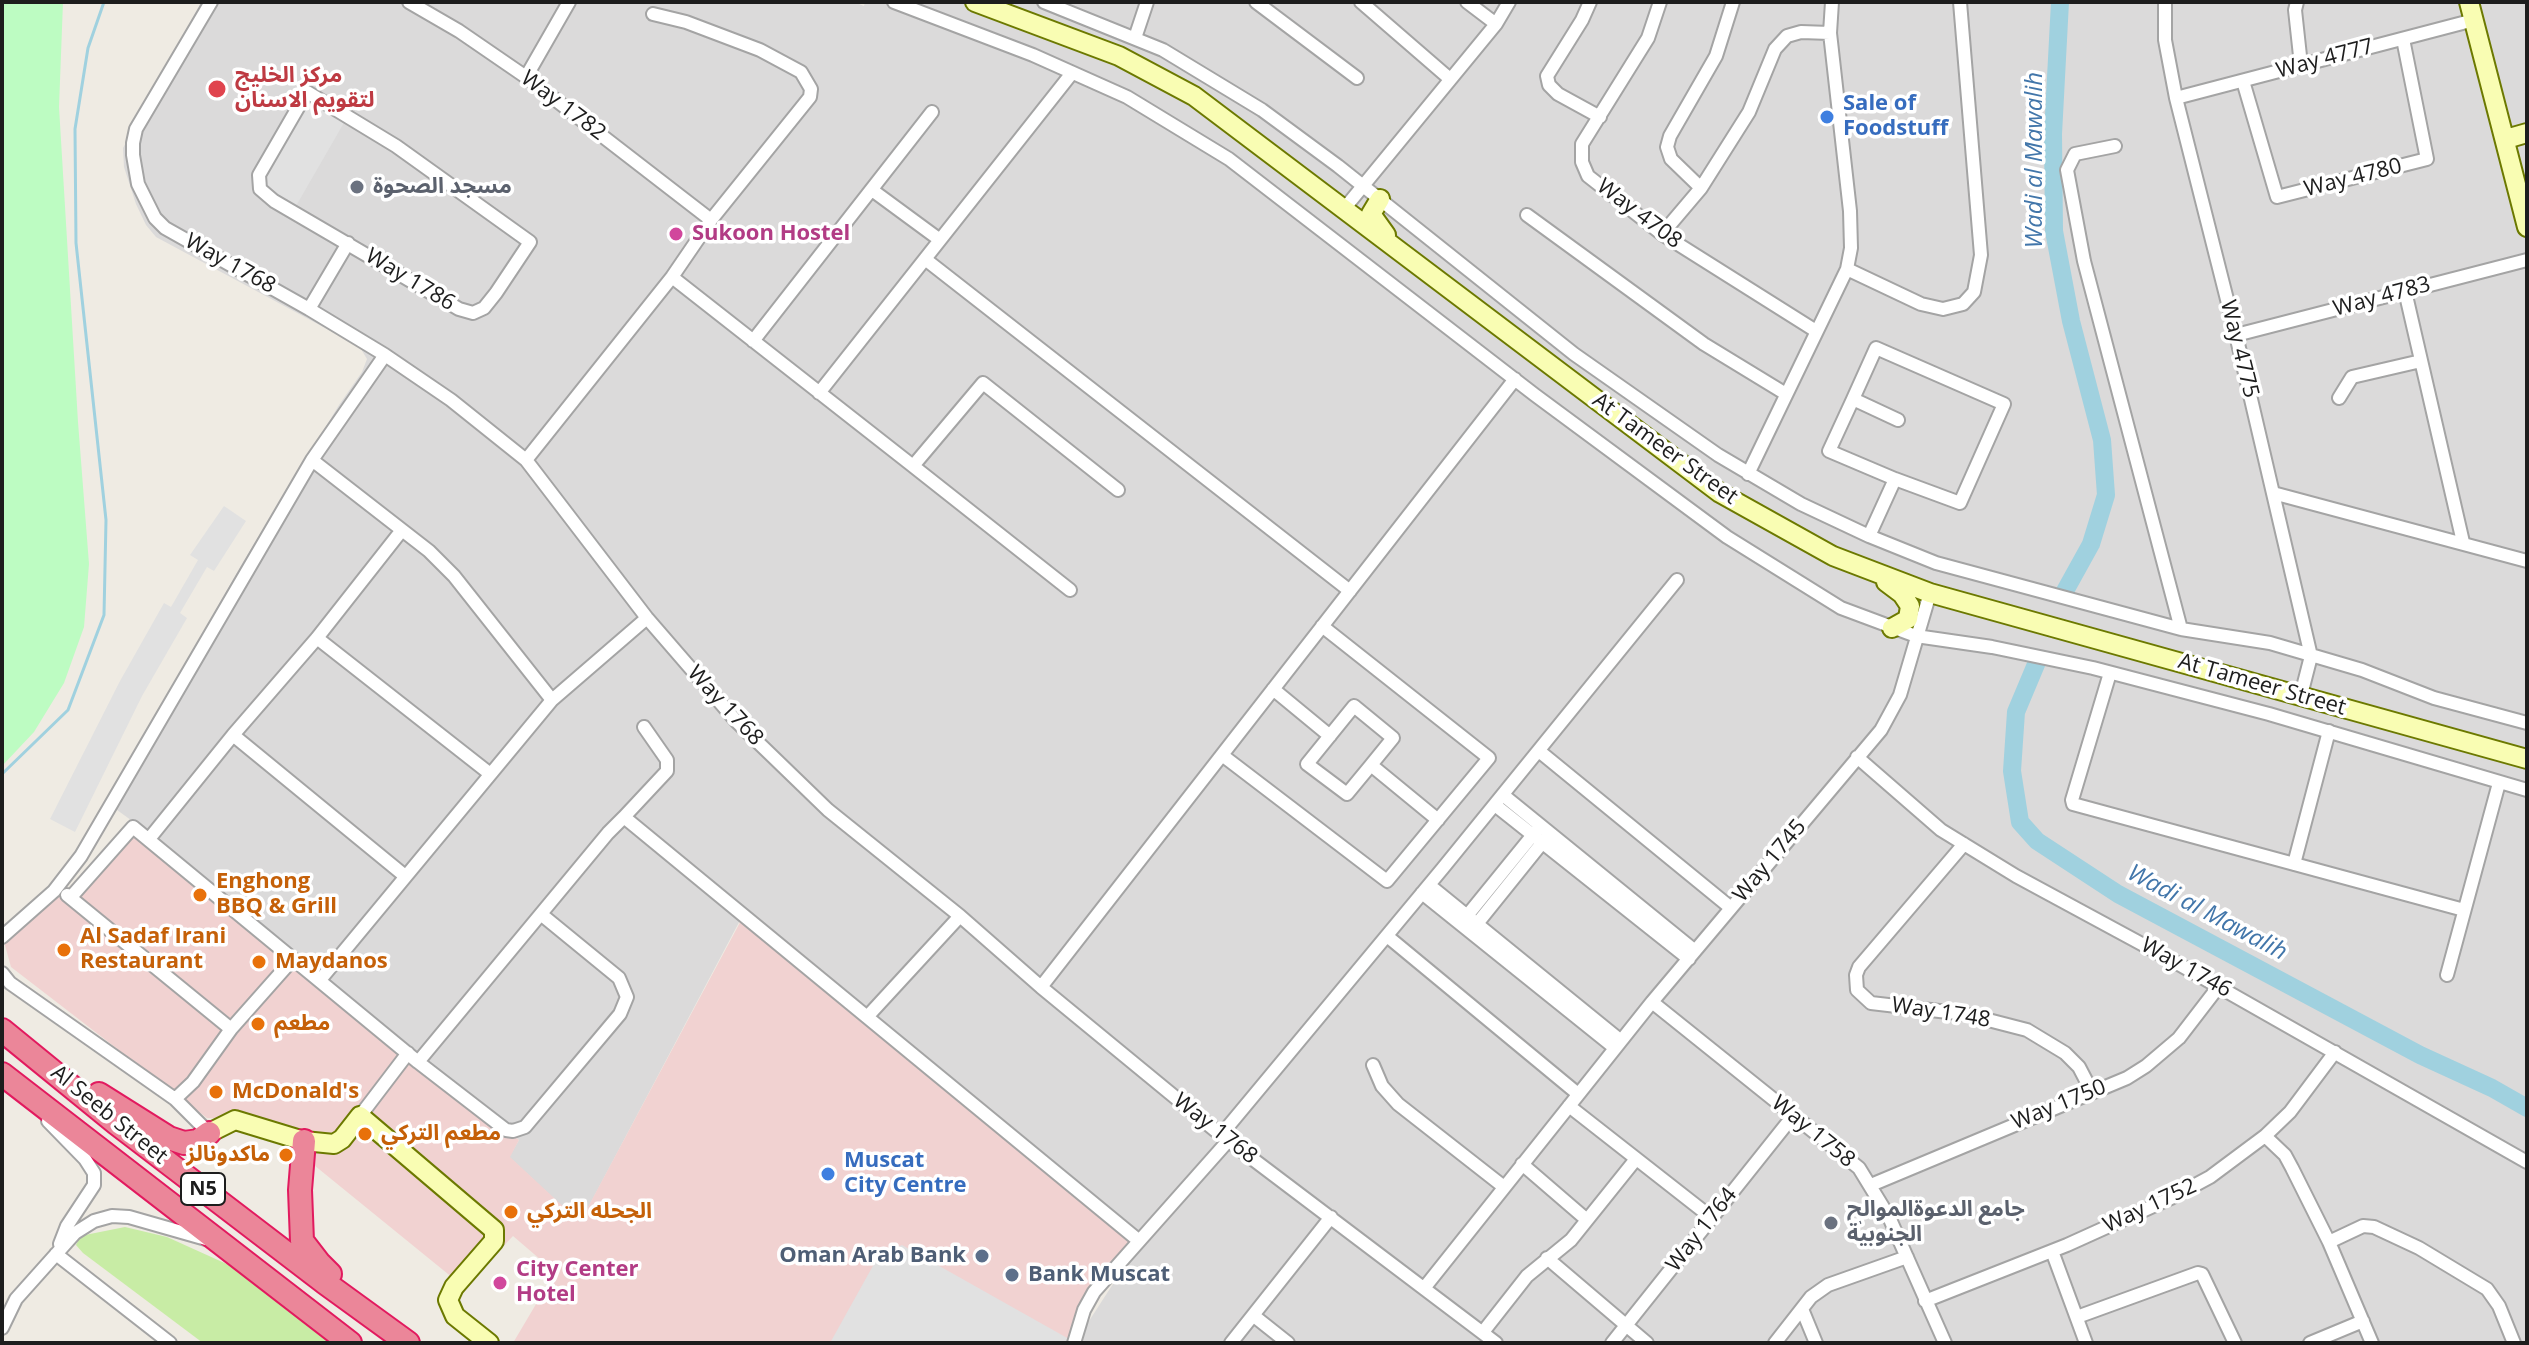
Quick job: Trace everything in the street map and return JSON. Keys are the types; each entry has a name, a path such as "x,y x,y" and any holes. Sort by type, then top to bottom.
{"highway":[{"name":"Al Seeb Street","path":"2,1030 116,1123 407,1342"},
{"path":"21,1044 169,1138 184,1143 198,1141 209,1133"},
{"name":"Al Seeb Street","path":"2,1074 350,1343"},
{"path":"304,1141 300,1190 302,1241 319,1263 407,1342"}],"main road":[{"name":"At Tameer Street","path":"975,2 1119,56 1194,96 1720,493 1833,556 1930,593 2527,759"},
{"path":"2472,11 2527,227"},
{"path":"2506,139 2527,133"},
{"path":"1380,199 1371,214 1390,245"},
{"path":"1871,570 1902,594 1910,606 1908,619 1892,628"},
{"path":"209,1133 235,1120 304,1141 334,1144 342,1139 360,1116 494,1230 494,1241 454,1287 448,1300 455,1316 489,1343"}],"street":[{"name":"Way 1768","path":"211,2 136,129 133,143 138,184 147,205 165,228 385,355 451,400 526,460 647,618 737,722 828,810 960,916 1224,1138 1496,1343"},
{"path":"526,77 569,2"},
{"path":"894,2 1033,55 1127,97 1229,159 1727,537 1841,608 1916,636 1992,647 2110,673 2329,731 2527,790"},
{"path":"1044,2 1135,38 1192,65 1262,110 1380,199 1574,354 1748,474 1801,504 1936,563 2181,629 2270,643 2362,670 2434,698 2527,723"},
{"path":"1135,38 1147,2"},
{"path":"1256,2 1357,78"},
{"path":"1361,2 1450,79"},
{"path":"1467,2 1496,24"},
{"path":"1344,209 1496,24 1509,2"},
{"path":"1590,2 1547,76 1549,85 1558,94 1600,117"},
{"name":"Way 4708","path":"1660,2 1648,38 1582,144 1582,162 1588,176 1662,234 1816,331"},
{"path":"1701,188 1671,159 1667,147 1670,136 1716,56 1733,2"},
{"path":"1748,474 1847,269 1851,248 1850,211 1830,33 1832,2"},
{"path":"1847,269 1921,304 1943,309 1963,304 1974,292 1981,255 1960,2"},
{"name":"Way 4775","path":"2165,2 2165,40 2176,98 2236,335 2311,656 2301,695"},
{"path":"2297,2 2295,10 2301,65"},
{"name":"Way 1782","path":"418,4 526,77 711,220"},
{"name":"Way 4777","path":"2176,98 2403,39 2472,11"},
{"path":"526,460 810,97 811,89 801,72 760,50 686,22 653,14"},
{"path":"1662,234 1701,188 1749,112 1775,49 1787,36 1801,32 1830,33"},
{"name":"Way 4780","path":"2243,81 2277,197 2427,159 2403,39"},
{"path":"819,393 1072,73"},
{"name":"Way 1786","path":"307,92 396,146 530,242 491,301 473,313 455,307 348,243 274,201 260,189 259,175 307,92"},
{"path":"753,341 932,112"},
{"path":"2115,146 2075,154 2067,170 2084,261 2181,629"},
{"path":"872,190 940,240"},
{"path":"1527,215 1704,344 1786,394"},
{"name":"Way 1786","path":"309,309 348,243"},
{"path":"925,259 1350,591"},
{"name":"Way 4783","path":"2236,335 2527,260"},
{"path":"672,277 1070,590"},
{"path":"2405,291 2463,542"},
{"path":"1876,348 2004,404 1960,503 1895,479 1829,451 1876,348"},
{"path":"2,937 54,891 81,856 312,460 385,355"},
{"path":"2339,398 2352,377 2421,361"},
{"path":"1041,987 1515,379"},
{"path":"913,466 983,383 1118,490"},
{"path":"1853,399 1898,420"},
{"path":"312,460 429,551 454,576 552,700"},
{"path":"1869,536 1895,479"},
{"path":"2273,493 2527,561"},
{"path":"149,839 317,638 402,530"},
{"path":"1074,1343 1084,1310 1094,1292 1224,1138 1677,580"},
{"name":"Way 1745","path":"1425,1287 1652,1002 1889,717 1904,681 1930,593"},
{"path":"320,980 552,700 647,618"},
{"path":"1222,755 1387,881 1489,758 1322,626"},
{"path":"317,638 489,773"},
{"path":"2110,673 2073,804 2464,910"},
{"path":"1273,689 1330,736"},
{"path":"1354,706 1393,738 1371,765 1347,794 1307,764 1354,706"},
{"path":"360,1116 542,915 608,833 667,771 667,760 644,727"},
{"path":"2294,864 2329,731"},
{"path":"233,735 405,876"},
{"path":"1539,751 1731,908"},
{"name":"Way 1746","path":"1857,757 1941,830 2016,876 2219,986 2527,1162"},
{"path":"1371,765 1438,820"},
{"path":"2447,975 2499,783"},
{"path":"1499,800 1692,955"},
{"path":"624,817 1138,1240"},
{"path":"71,897 133,827 413,1058 506,1130 513,1131 525,1127 540,1110 620,1014 627,997 619,978 542,915"},
{"path":"1468,924 1541,834"},
{"name":"Way 1748","path":"1964,844 1859,967 1857,990 1871,1003 1965,1014 2027,1030 2065,1053 2079,1067 2092,1092"},
{"path":"1425,889 1618,1045"},
{"path":"54,891 71,897 231,1029"},
{"path":"867,1017 960,916"},
{"path":"1387,936 1578,1094"},
{"path":"175,1099 193,1082 231,1029 293,959"},
{"path":"2,973 10,983 175,1099 209,1133"},
{"name":"Way 1750","path":"1871,1185 2127,1078 2164,1053 2193,1022 2219,986"},
{"name":"Way 1758","path":"1652,1002 1859,1168 1889,1217 1945,1343"},
{"name":"Way 1752","path":"1925,1301 2052,1251 2191,1188 2231,1163 2265,1136 2290,1112 2335,1052"},
{"path":"1373,1065 1382,1086 1398,1104 1504,1187"},
{"path":"29,1096 94,1173 94,1185 67,1226 56,1254"},
{"path":"1569,1106 1712,1218"},
{"name":"Way 1764","path":"1612,1343 1793,1116"},
{"path":"2265,1136 2285,1155 2329,1242 2372,1343"},
{"path":"1483,1332 1527,1276 1571,1240 1636,1159"},
{"path":"1522,1164 1587,1220"},
{"path":"2,1308 16,1299 83,1226 112,1216 150,1222 224,1245"},
{"path":"1231,1343 1331,1217"},
{"path":"2329,1242 2363,1226 2374,1227 2419,1248 2487,1289 2499,1306 2514,1343"},
{"path":"2052,1251 2086,1343"},
{"path":"56,1254 170,1343"},
{"path":"1775,1343 1811,1297 1828,1285 1907,1257"},
{"path":"1547,1258 1647,1343"},
{"path":"2077,1317 2198,1273 2202,1274 2235,1343"},
{"path":"2,1328 16,1299"},
{"path":"1802,1309 1816,1343"},
{"path":"1254,1316 1288,1343"},
{"path":"2310,1343 2363,1321"}],"shaded area":[{"path":"201,2 854,2 864,6 865,2 2527,2 2527,1343 1077,1343 1144,1236 746,909 580,1223 509,1157 519,1140 106,802 243,562 362,372 367,359 353,343 156,237 136,204 124,167 123,148"},
{"path":"309,100 345,121 296,206 267,187 265,173"},
{"path":"224,506 246,521 214,571 207,567 180,613 187,618 142,696 75,832 50,819 120,681 164,603 171,607 198,560 190,555"},
{"path":"133,827 418,1062 519,1140 510,1157 580,1222 744,915 1138,1240 1094,1292 1074,1343 513,1343 555,1272 513,1236 464,1287 293,1148 253,1120 207,1118 11,967 3,938 54,891 72,897"},
{"path":"902,1245 1069,1339 1068,1343 830,1343 879,1255"}],"green space":[{"path":"2,2 63,2 59,107 89,564 84,627 64,683 34,732 2,766"},
{"path":"125,1227 167,1237 229,1265 335,1343 203,1343 76,1245 85,1235"}],"waterway":[{"path":"2,774 68,710 104,615 106,520 76,243 75,129 88,48 104,2"},
{"name":"Wadi al Mawalih","path":"2060,2 2053,134 2054,231 2071,321 2102,440 2106,495 2091,544 2065,591"},
{"name":"Wadi al Mawalih","path":"2037,662 2016,712 2012,771 2020,822 2037,841 2118,894 2420,1055 2527,1108"}],"place":[{"name":"مركز الخليج لتقويم الاسنان","path":"217,89"},
{"name":"Sale of Foodstuff","path":"1827,117"},
{"name":"مسجد الصحوة","path":"357,187"},
{"name":"Sukoon Hostel","path":"676,234"},
{"name":"Enghong BBQ & Grill","path":"200,895"},
{"name":"Al Sadaf Irani Restaurant","path":"64,950"},
{"name":"Maydanos","path":"259,962"},
{"name":"مطعم","path":"258,1024"},
{"name":"McDonald's","path":"216,1092"},
{"name":"مطعم التركي","path":"365,1134"},
{"name":"ماكدونالز","path":"286,1155"},
{"name":"Muscat City Centre","path":"828,1174"},
{"name":"الجحله التركي","path":"511,1212"},
{"name":"جامع الدعوةالموالح الجنوبية","path":"1831,1223"},
{"name":"Oman Arab Bank","path":"982,1256"},
{"name":"Bank Muscat","path":"1012,1275"},
{"name":"City Center Hotel","path":"500,1283"}]}
